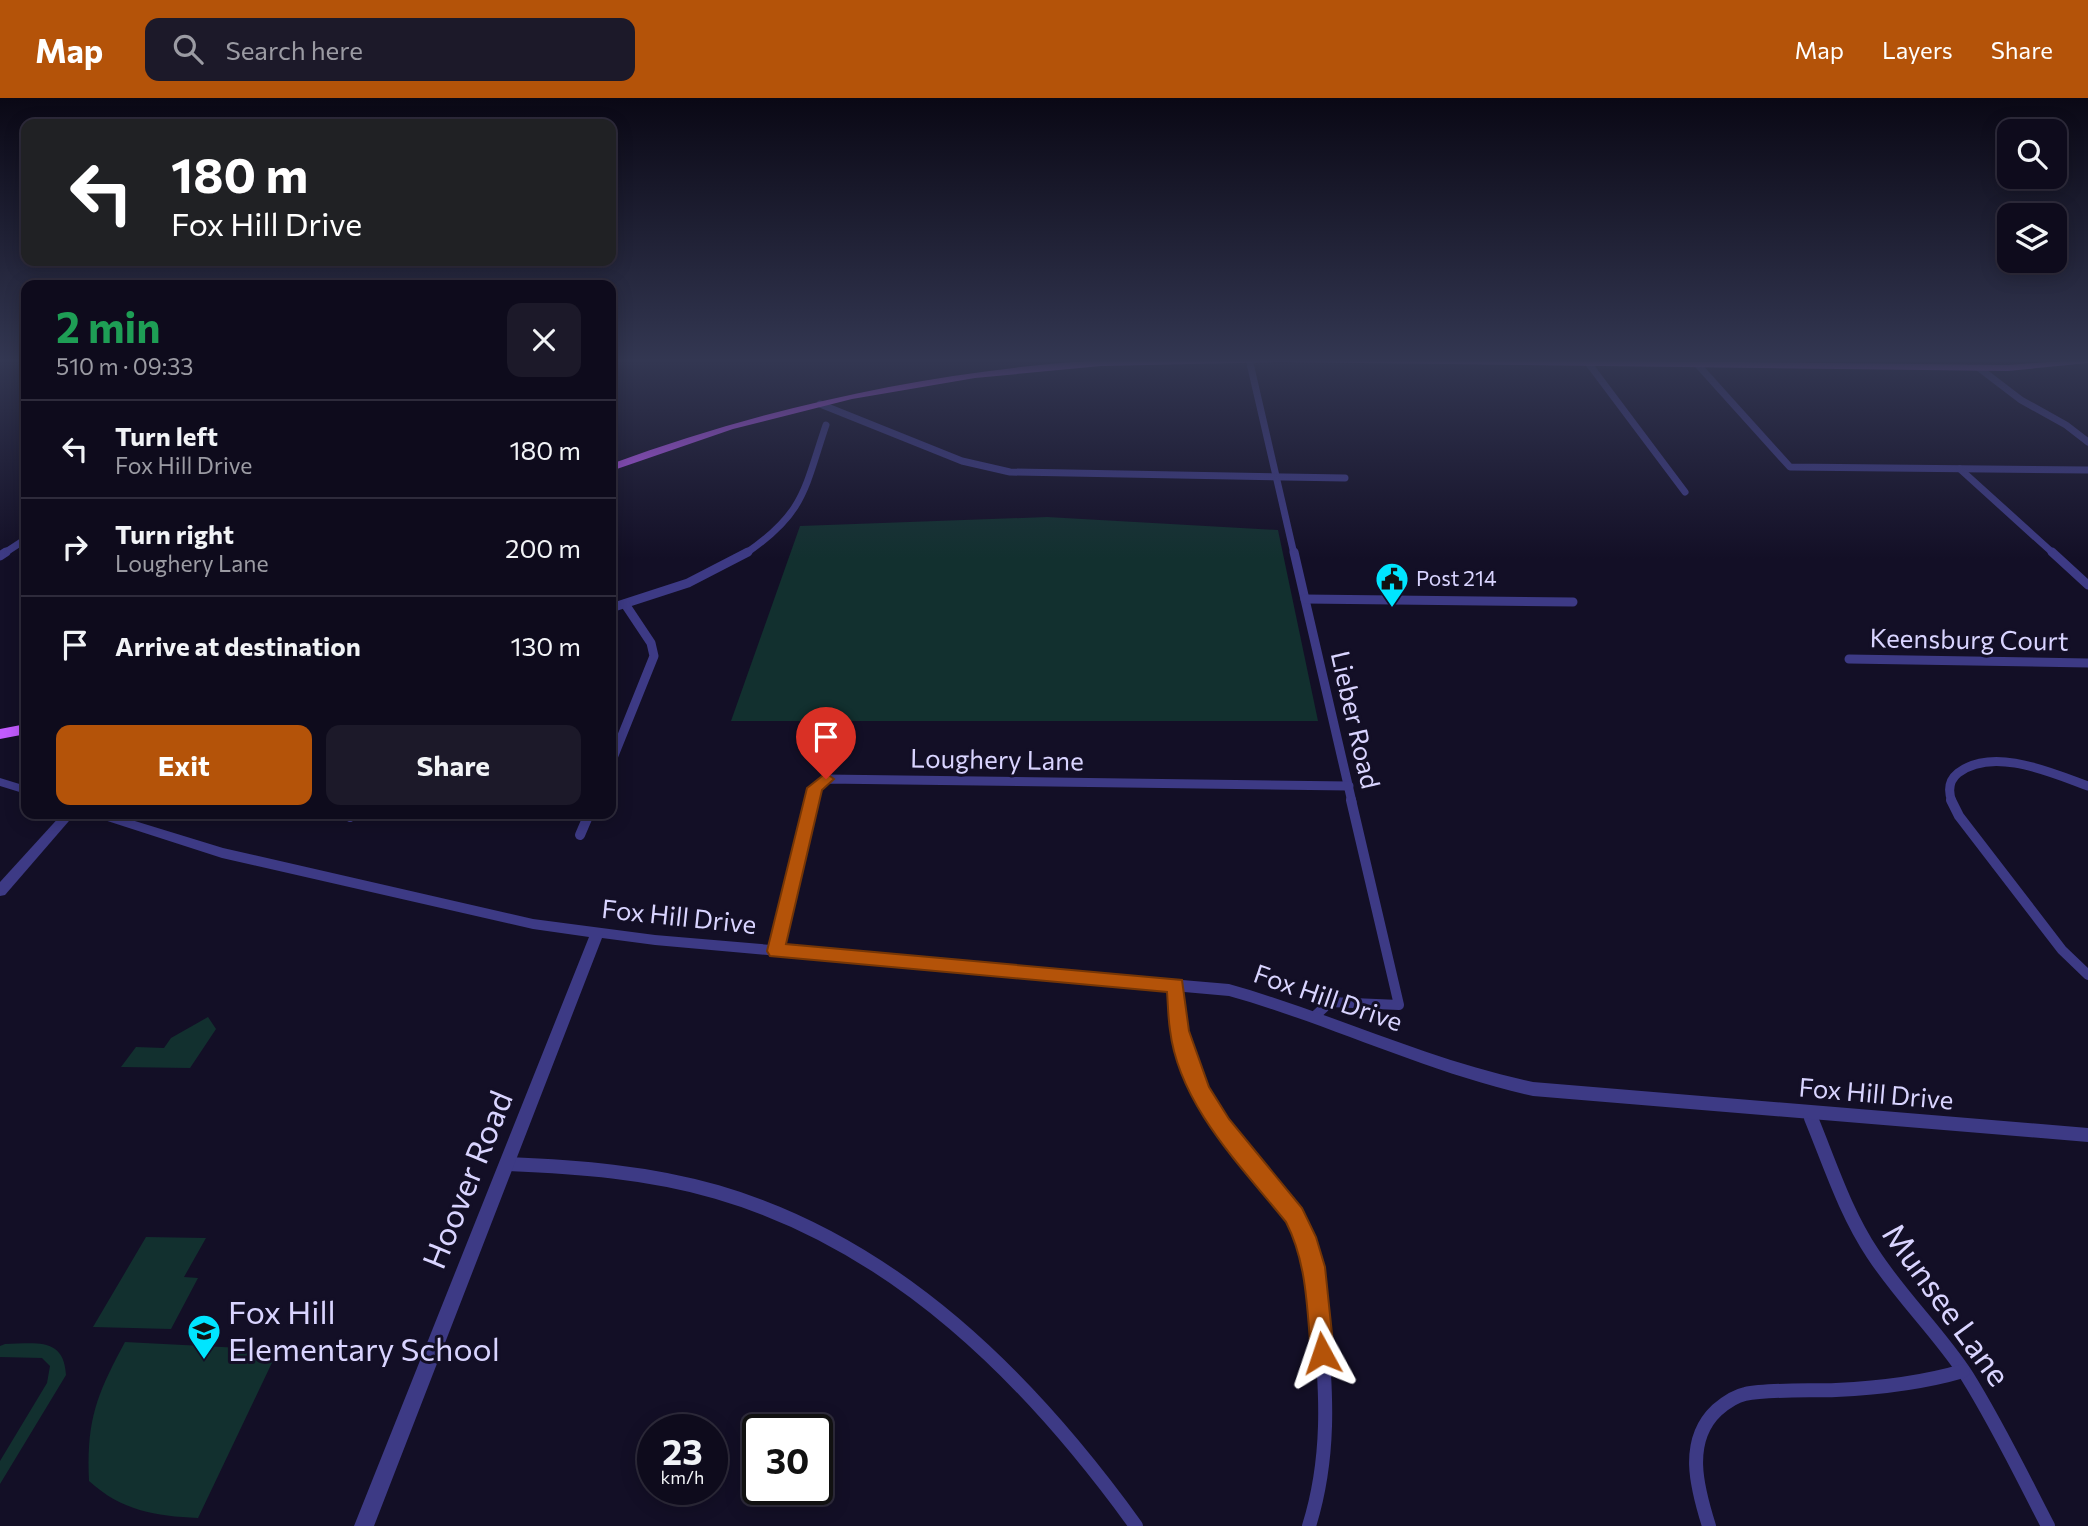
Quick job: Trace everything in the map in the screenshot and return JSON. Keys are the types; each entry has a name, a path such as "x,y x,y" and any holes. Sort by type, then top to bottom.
{"main road":[{"path":"616,466 739,426"},
{"path":"0,734 21,730"}],"street":[{"path":"616,607 706,575 740,556 776,530 800,501 826,426"},
{"path":"874,426 962,461 1003,471 1345,478"},
{"name":"Lieber Road","path":"1264,426 1399,1005 1330,1002 1315,1016"},
{"path":"1636,426 1685,492"},
{"path":"1753,426 1790,467 2088,470"},
{"path":"2067,426 2088,442"},
{"path":"1960,469 2088,585"},
{"path":"0,556 21,542"},
{"path":"1306,599 1573,602"},
{"path":"616,752 652,669 654,656 651,643 625,604"},
{"name":"Keensburg Court","path":"1849,659 2088,663"},
{"path":"2088,786 2029,767 1989,763 1961,770 1951,779 1949,791 1959,816 2062,950 2088,975"},
{"name":"Loughery Lane","path":"776,951 815,788 822,780 1349,786"},
{"path":"0,782 21,788"},
{"path":"0,891 65,819"},
{"name":"Fox Hill Drive","path":"115,819 222,853 520,921 597,934 1228,990 1271,1000 1453,1070 1504,1084 1809,1113 2088,1135"},
{"path":"580,835 587,819"},
{"name":"Hoover Road","path":"364,1526 597,934"},
{"path":"1176,985 1179,1031 1201,1092 1221,1126 1294,1215 1310,1251 1315,1275 1328,1433 1323,1479 1309,1526"},
{"name":"Munsee Lane","path":"1809,1113 1852,1216 1872,1254 1964,1371 2048,1526"},
{"path":"506,1164 614,1171 720,1194 790,1219 854,1252 922,1297 965,1330 1000,1362 1065,1433 1112,1490 1136,1526"},
{"path":"1709,1526 1697,1486 1696,1451 1705,1422 1724,1402 1744,1394 1875,1388 1964,1371"}],"green space":[{"path":"1047,517 1278,530 1318,721 731,721 800,526"},
{"path":"208,1017 216,1029 190,1068 121,1067 136,1047 164,1048 171,1038"},
{"path":"146,1237 206,1238 184,1277 198,1278 171,1329 93,1327"},
{"path":"125,1342 278,1350 198,1518 167,1516 140,1510 114,1499 89,1481 89,1441 95,1408"},
{"path":"37,1344 53,1348 64,1362 66,1375 0,1484 0,1461 47,1383 50,1366 42,1358 0,1357 0,1346"}],"place":[{"name":"Post 214","path":"1392,609"},
{"name":"Fox Hill Elementary School","path":"204,1361"}],"route":[{"path":"826,779 819,782 815,788 776,951 1176,985 1179,1031 1201,1092 1221,1126 1294,1215 1305,1237 1314,1267 1322,1353"}]}
